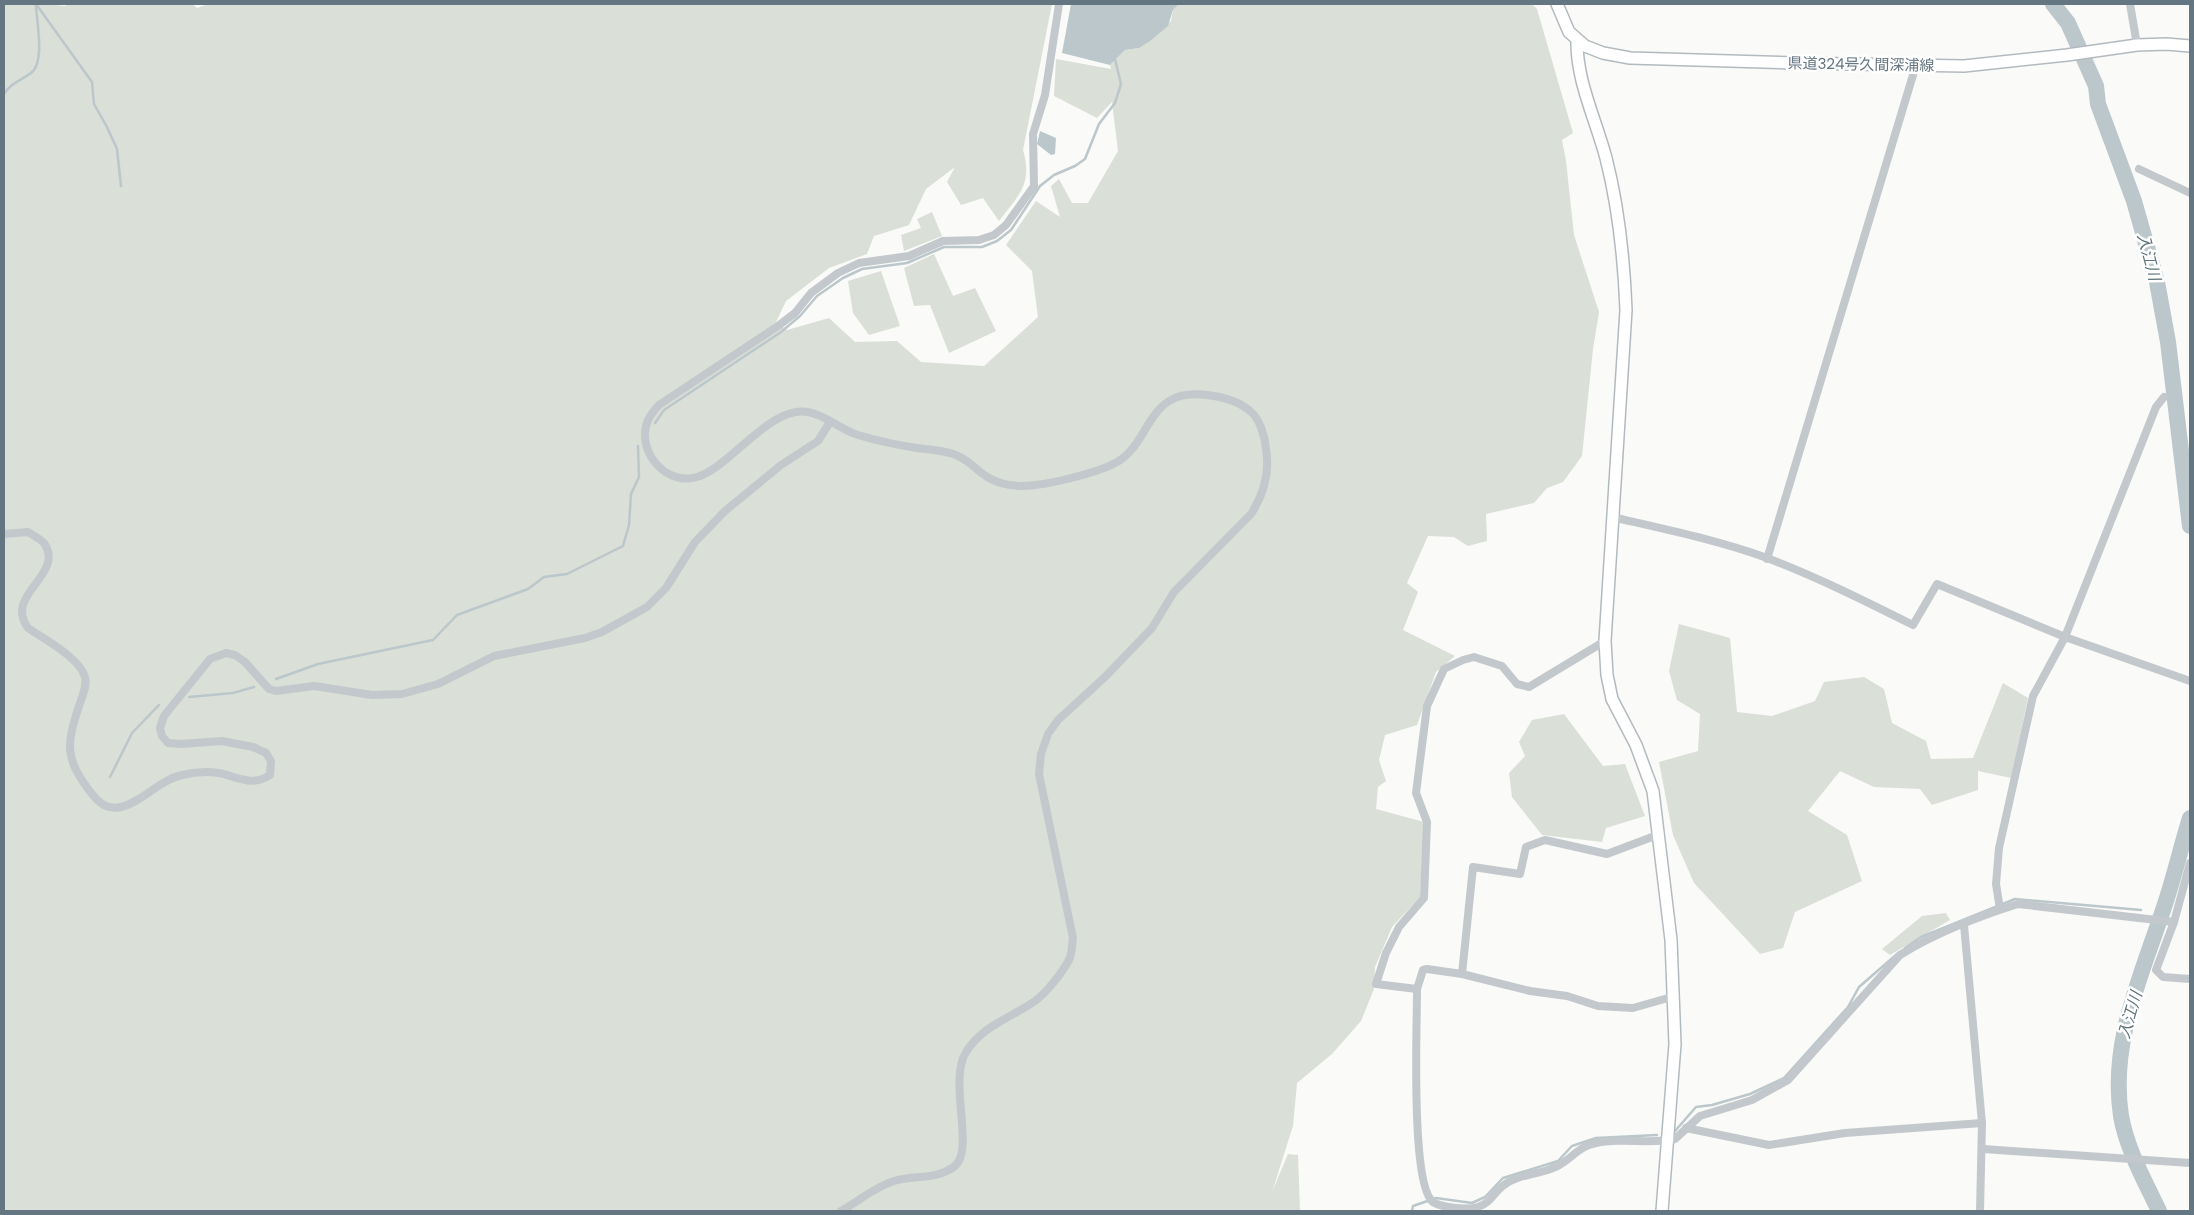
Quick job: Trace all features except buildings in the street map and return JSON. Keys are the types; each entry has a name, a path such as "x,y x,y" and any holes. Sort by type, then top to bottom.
{"street":[{"path":"841,1211 891,1182 909,1177 931,1177 954,1166 960,1160 963,1139 959,1096 960,1062 973,1042 989,1026 1036,1000 1070,959 1073,938 1039,774 1041,754 1048,734 1058,720 1105,677 1152,628 1174,592 1251,514 1259,501 1266,482 1268,460 1266,444 1257,418 1250,410 1236,402 1190,395 1169,401 1158,410 1138,442 1119,462 1105,468 1037,485 1003,484 989,478 954,454 883,442 854,434 809,412 781,416 710,471 695,478 681,478 668,474 653,459 646,440 646,428 650,416 660,405 778,326 794,313 811,293 838,273 859,263 909,256 943,241 979,240 994,235 1006,225 1034,186 1033,134 1044,95 1058,4"},
{"name":"県道324号久間深浦線","path":"1557,4 1563,20 1577,40 1585,46 1603,53 1630,58 1964,66 2137,45 2190,46"},
{"path":"2130,4 2137,45"},
{"path":"1577,40 1579,68 1606,158 1618,210 1624,261 1626,310 1605,641 1607,675 1612,698 1636,744 1653,791 1660,834 1675,996 1675,1044 1662,1211"},
{"path":"1767,558 1916,65"},
{"path":"2140,169 2190,193"},
{"path":"2000,909 1996,884 1998,848 2033,696 2065,637 2156,407 2164,397"},
{"path":"4,534 28,532 43,542 48,563 43,574 24,599 21,611 23,620 28,628 78,663 85,678 84,690 71,732 70,754 79,777 100,804 111,808 122,807 168,780 181,775 211,772 251,782 261,781 270,775 271,761 266,753 253,747 222,740 181,744 168,743 162,736 160,728 164,716 188,683 216,655 226,653 235,655 245,662 269,689 276,691 314,686 372,695 402,694 438,684 494,656 585,638 602,632 647,607 666,588 694,542 725,511 780,465 818,441 830,422"},
{"path":"1612,517 1709,540 1767,558 1844,591 1913,625 1937,584 2065,637 2189,681"},
{"path":"1417,989 1376,984 1386,953 1398,927 1424,898 1426,822 1416,793 1426,706 1444,669 1462,660 1474,657 1502,666 1517,684 1529,687 1605,641"},
{"path":"1462,974 1473,867 1520,874 1526,848 1546,840 1607,854 1660,834"},
{"path":"2190,863 2156,970 2163,976 2190,979"},
{"path":"1675,996 1634,1008 1598,1006 1567,996 1530,991 1462,974 1423,970 1417,989 1418,1143 1427,1194 1432,1202 1444,1207 1477,1207 1489,1201 1503,1185 1563,1163 1575,1152 1602,1141 1676,1140 1700,1116 1752,1100 1788,1080 1900,955 1922,942 2000,909 2018,904 2171,921"},
{"path":"1964,925 1982,1123 1983,1149 1980,1211"},
{"path":"1686,1128 1769,1144 1846,1133 1982,1123"},
{"path":"1983,1149 2190,1163"}],"shaded area":[{"path":"4,4 65,6 68,4 192,4 197,8 208,4 1052,4 1023,150 1026,162 1025,181 1018,196 999,221 983,198 961,205 947,182 955,167 926,189 909,225 874,236 867,254 829,268 786,301 776,322 787,330 829,318 855,342 897,341 921,362 984,366 1038,317 1032,271 1006,245 1036,201 1060,217 1051,186 1059,179 1072,203 1088,203 1118,151 1112,102 1097,118 1054,96 1056,59 1111,69 1110,65 1125,50 1139,48 1171,21 1173,10 1179,4 1532,4 1537,9 1573,133 1562,140 1574,235 1599,312 1593,349 1582,456 1563,482 1547,488 1534,503 1486,514 1487,541 1468,546 1454,537 1428,536 1407,583 1418,592 1403,630 1455,656 1436,672 1417,725 1385,735 1379,760 1386,781 1378,787 1376,809 1424,822 1420,897 1392,927 1375,967 1374,989 1361,1021 1332,1054 1297,1083 1293,1126 1272,1192 1288,1154 1298,1155 1300,1211 4,1211"},
{"path":"1071,4 1179,4 1173,10 1168,26 1139,48 1125,50 1110,65 1062,53"},
{"path":"1040,131 1056,138 1055,154 1051,155 1037,144"},
{"path":"932,212 942,236 904,251 901,235 921,228 917,219"},
{"path":"934,254 953,296 975,288 996,331 949,353 930,305 914,306 904,268"},
{"path":"881,271 900,326 869,335 853,313 848,281"},
{"path":"1679,624 1730,638 1737,712 1772,716 1815,701 1824,682 1864,677 1884,689 1892,723 1926,741 1931,759 1973,758 2003,683 2028,698 2011,778 1978,771 1978,790 1932,805 1920,789 1874,787 1840,771 1808,811 1847,835 1862,881 1795,912 1783,948 1760,954 1694,883 1673,835 1659,762 1698,751 1700,714 1677,700 1669,671"},
{"path":"1564,714 1603,766 1625,764 1645,816 1606,828 1602,842 1542,835 1512,797 1509,773 1525,756 1519,742 1532,720"},
{"path":"1946,913 1950,920 1890,955 1882,949 1922,916"}],"waterway":[{"path":"36,4 92,82 94,104 117,149 121,186"},
{"name":"入江川","path":"2053,4 2068,23 2096,86 2098,104 2134,201 2157,282 2168,342 2190,526"},
{"path":"4,94 16,82 31,73 38,61 39,42 36,6"},
{"path":"655,423 664,410 781,332 800,316 817,296 843,278 862,269 907,263 944,247 982,247 997,241 1011,230 1040,186 1054,175 1075,166 1085,159 1099,124 1115,103 1121,84 1115,59"},
{"path":"276,679 318,664 433,640 457,615 528,589 544,577 567,574 623,546 629,525 631,494 639,477 638,446"},
{"path":"189,697 233,693 254,687"},
{"path":"110,777 132,733 159,705"},
{"name":"入江川","path":"2159,1211 2137,1165 2124,1129 2119,1089 2120,1063 2123,1038 2136,987 2166,901 2190,818"},
{"path":"1905,948 1921,937 2015,899 2141,910"},
{"path":"1675,1131 1696,1107 1712,1105 1750,1094 1784,1078 1848,1007 1859,987 1897,954"},
{"path":"1412,1211 1413,1206 1436,1198 1472,1203 1485,1197 1503,1178 1558,1161 1572,1146 1596,1138 1657,1135"}]}
